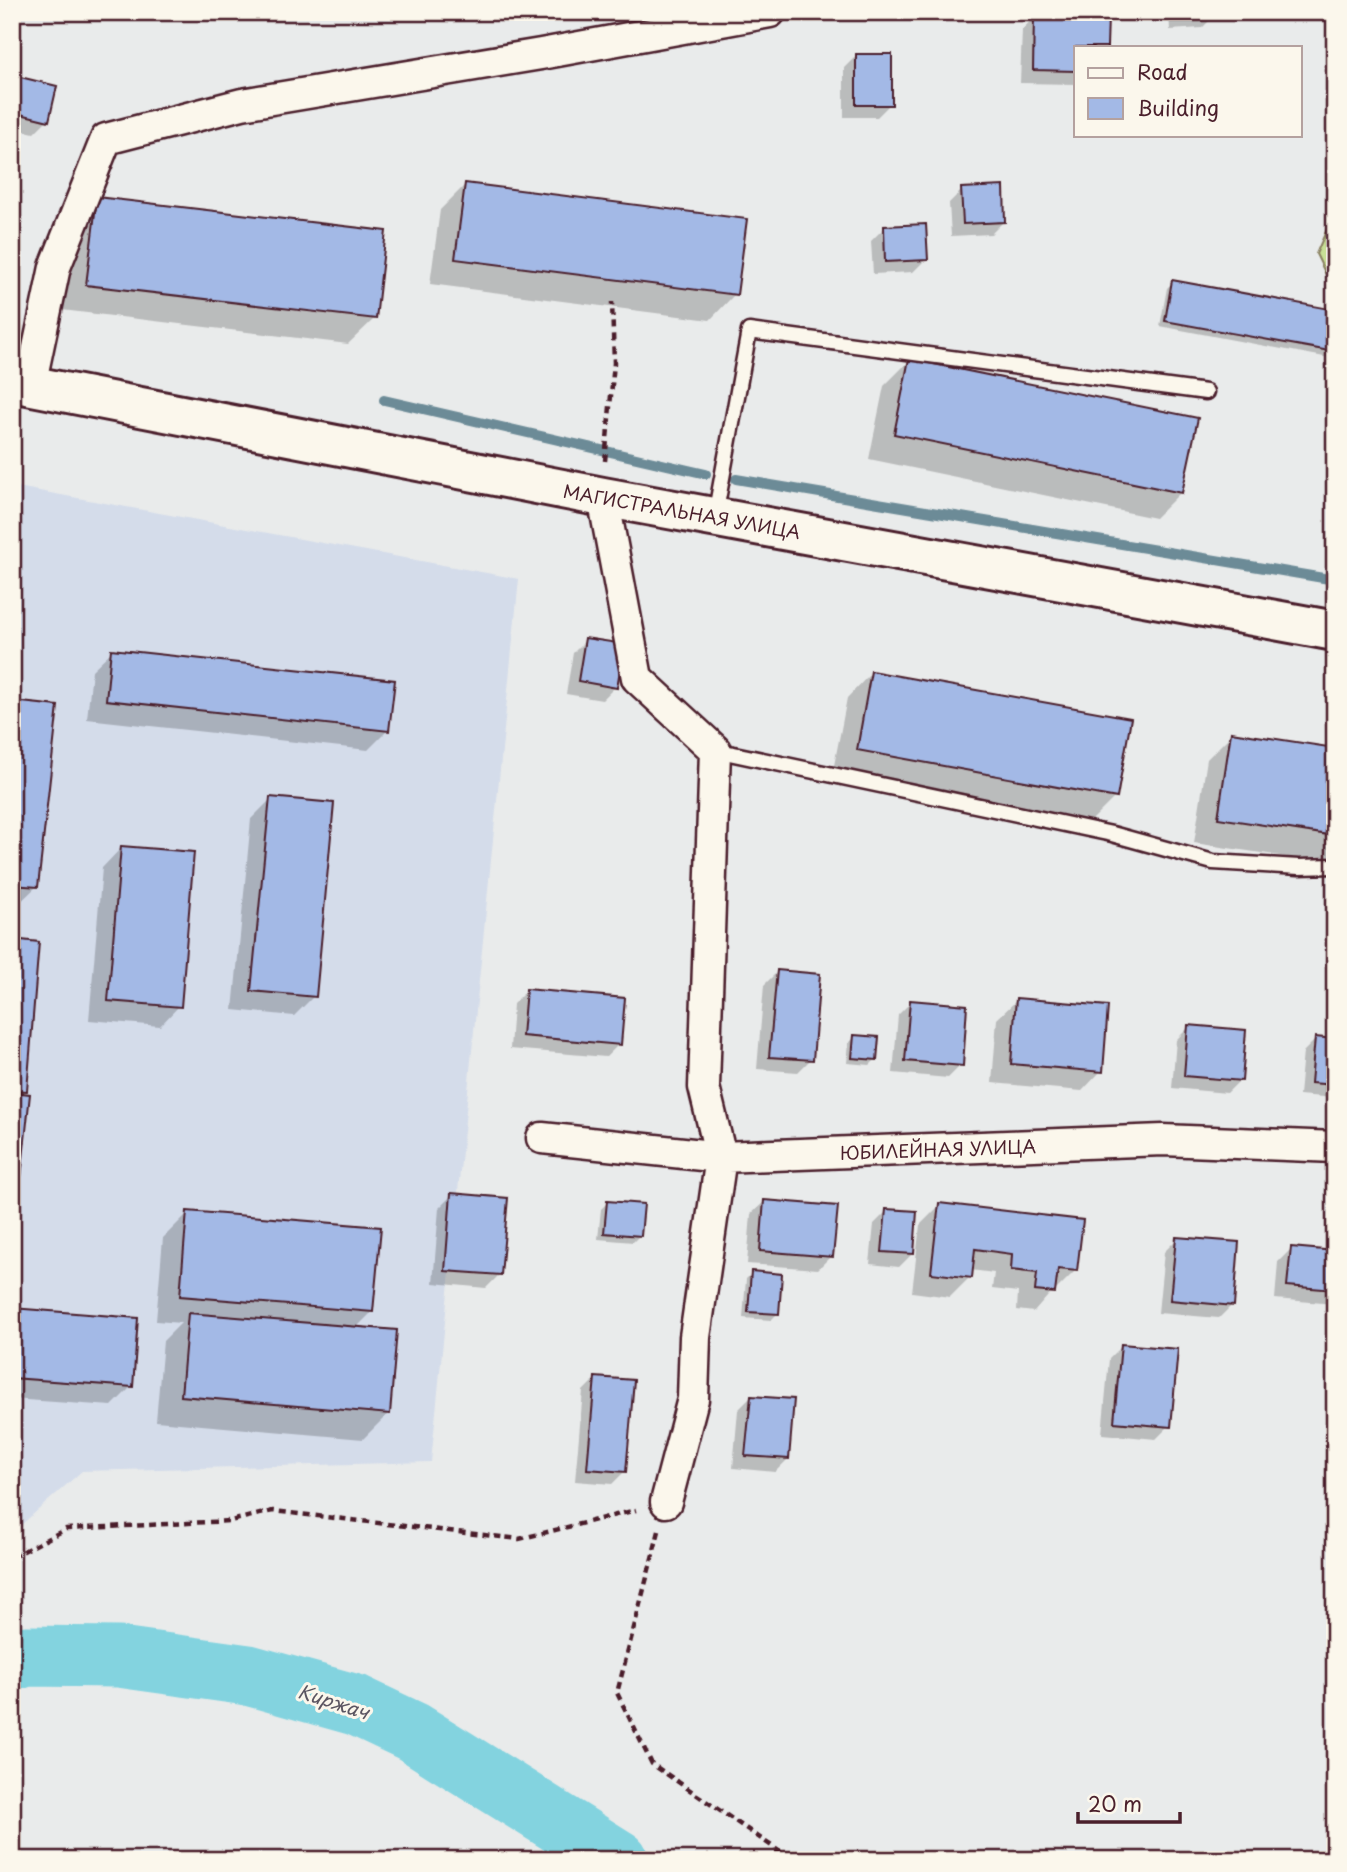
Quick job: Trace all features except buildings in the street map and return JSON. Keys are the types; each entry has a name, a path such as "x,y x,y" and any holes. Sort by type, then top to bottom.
{"main road":[{"name":"МАГИСТРАЛЬНАЯ УЛИЦА","path":"21,384 604,479 715,518 1335,631"}],"street":[{"name":"МАГИСТРАЛЬНАЯ УЛИЦА","path":"21,384 55,267 106,139 242,104 770,12"},
{"path":"604,479 637,678 715,750 704,1087 721,1157 695,1337 693,1399 666,1502"},
{"name":"ЮБИЛЕЙНАЯ УЛИЦА","path":"542,1138 721,1157 1163,1140 1335,1147"}],"lane":[{"path":"715,518 749,331 1206,392"},
{"path":"715,750 1112,834 1213,862 1300,867 1335,866"}],"path":[{"path":"604,479 614,363 612,302"},
{"path":"12,1556 66,1529 230,1521 273,1511 519,1539 666,1502 617,1693 652,1764 792,1860"}],"shaded area":[{"path":"12,486 519,579 431,1462 82,1471 12,1533"}],"green space":[{"path":"1335,211 1335,293 1316,254"}],"waterway":[{"path":"384,400 706,474"},
{"path":"736,479 1335,580"},
{"name":"Киржач","path":"12,1661 26,1656 119,1657 248,1675 356,1705 413,1732 618,1860"}]}
